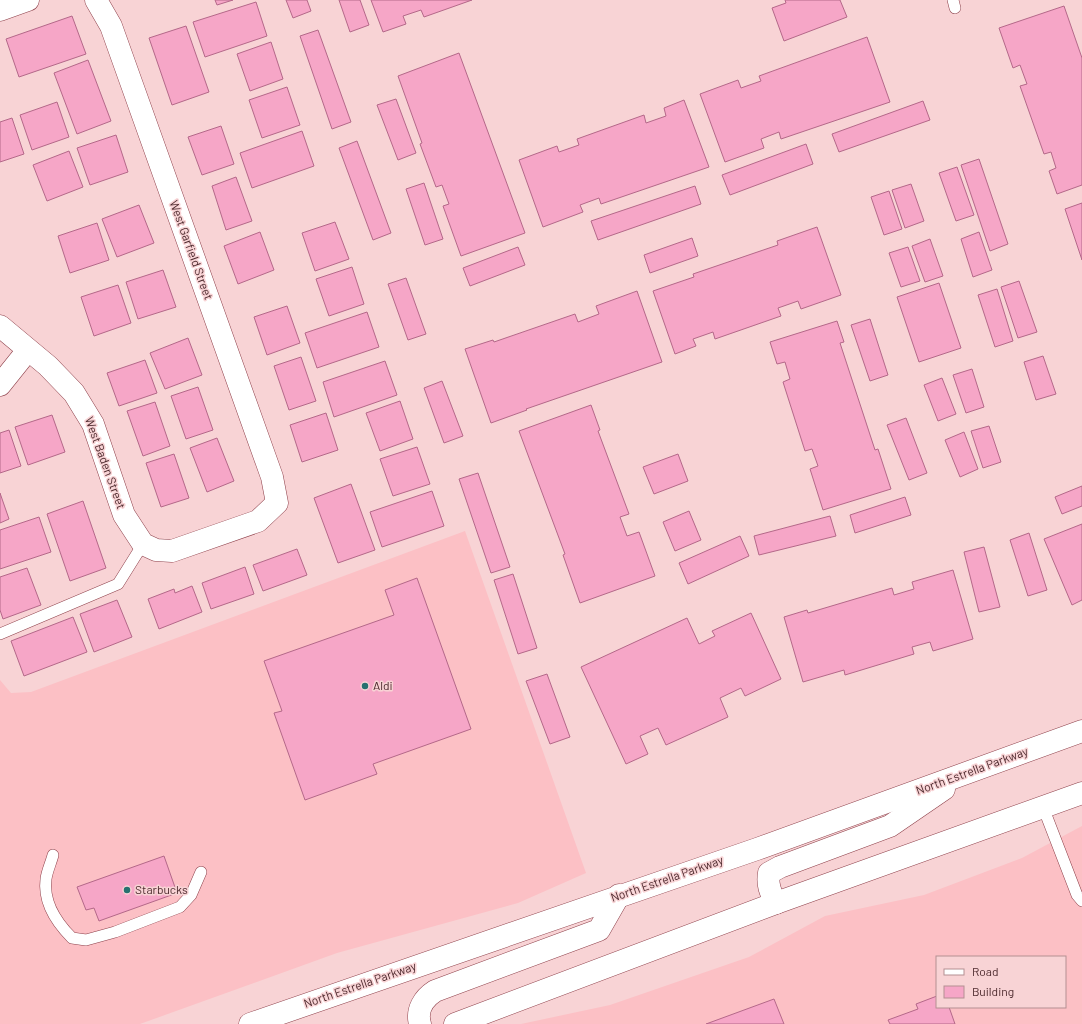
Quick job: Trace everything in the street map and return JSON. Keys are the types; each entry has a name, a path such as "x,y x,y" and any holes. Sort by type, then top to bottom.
{"main road":[{"path":"0,10 28,0"},
{"name":"West Garfield Street","path":"96,0 114,33 272,477 277,503 258,521 172,551 150,547"},
{"name":"West Baden Street","path":"0,326 48,366 74,393 93,424 124,515 150,547"},
{"path":"0,384 28,350"},
{"name":"North Estrella Parkway","path":"250,1024 764,846 1082,731"},
{"path":"776,902 770,892 768,881 769,873 780,867 890,826 970,771"},
{"path":"455,1024 776,902 1082,793"},
{"path":"420,1024 418,1018 427,996 435,991 599,930 619,896"}],"lane":[{"path":"0,634 118,584 150,547"},
{"path":"1043,807 1077,895 1082,901"},
{"path":"53,855 46,880 48,901 58,924 72,938 86,940 115,932 180,907 191,895 201,872"}],"shaded area":[{"path":"465,531 586,873 518,903 337,953 140,1024 0,1024 0,680 11,693 31,692"},
{"path":"1082,826 1082,1024 521,1024 610,1005 749,957 825,916 924,895 1022,858"}],"building":[{"path":"215,0 233,0 217,5"},
{"path":"286,0 307,0 311,11 293,18"},
{"path":"339,0 360,0 369,25 350,32"},
{"path":"371,0 472,0 424,17 421,10 403,16 406,24 383,32"},
{"path":"785,0 840,0 847,17 784,41 772,8 786,3"},
{"path":"256,2 267,36 205,57 193,22"},
{"path":"1064,6 1082,58 1082,185 1057,194 1049,171 1056,168 1051,152 1044,154 1020,86 1027,84 1020,65 1013,68 999,28"},
{"path":"72,16 86,54 19,77 6,39"},
{"path":"186,26 209,92 172,105 149,38"},
{"path":"318,30 351,122 332,129 300,36"},
{"path":"867,37 890,102 781,139 779,132 761,139 764,148 725,162 700,94 738,80 741,88 761,81 759,76"},
{"path":"271,42 283,79 250,91 237,54"},
{"path":"459,53 525,233 461,256 443,206 449,204 442,185 436,187 420,144 422,143 398,76"},
{"path":"88,60 111,121 77,134 54,73"},
{"path":"287,87 300,125 262,138 249,100"},
{"path":"396,99 416,153 398,160 377,105"},
{"path":"684,100 709,167 601,204 599,198 580,205 583,212 543,227 519,160 557,146 559,152 579,145 577,139 644,115 646,123 666,116 664,108"},
{"path":"923,101 930,120 839,152 832,134"},
{"path":"57,102 69,137 32,150 20,115"},
{"path":"12,118 24,154 0,162 0,122"},
{"path":"221,126 234,164 202,175 188,137"},
{"path":"302,131 314,166 252,188 240,153"},
{"path":"116,135 128,172 90,185 77,148"},
{"path":"357,141 391,233 373,240 339,148"},
{"path":"806,144 813,164 730,195 722,175"},
{"path":"69,151 83,187 47,201 33,165"},
{"path":"979,159 1008,244 990,251 961,165"},
{"path":"957,167 974,215 956,221 939,173"},
{"path":"236,177 252,221 226,230 212,186"},
{"path":"424,183 443,239 425,245 406,189"},
{"path":"911,184 924,221 905,228 892,190"},
{"path":"695,186 701,204 598,240 591,221"},
{"path":"889,191 902,229 884,235 871,197"},
{"path":"1082,203 1082,260 1065,209"},
{"path":"139,205 154,243 117,257 102,219"},
{"path":"335,222 349,259 315,271 302,233"},
{"path":"97,223 109,260 70,273 58,236"},
{"path":"817,227 841,295 801,309 798,301 778,308 781,316 715,339 713,332 693,339 696,346 675,354 653,291 694,277 693,274 778,245 777,241"},
{"path":"260,232 274,270 238,284 224,246"},
{"path":"979,232 992,270 973,277 961,239"},
{"path":"692,238 698,256 650,273 644,255"},
{"path":"930,239 943,276 925,282 912,246"},
{"path":"518,247 525,265 470,286 463,268"},
{"path":"908,247 920,281 901,287 889,253"},
{"path":"352,267 364,304 329,316 316,279"},
{"path":"163,270 176,307 138,319 126,282"},
{"path":"406,278 426,334 408,340 388,284"},
{"path":"1019,281 1037,332 1018,338 1001,287"},
{"path":"939,283 961,348 919,362 897,297"},
{"path":"118,285 131,323 94,336 81,297"},
{"path":"997,289 1013,341 995,347 978,295"},
{"path":"637,291 662,362 526,409 527,410 491,423 465,349 493,340 494,342 575,314 578,322 599,314 596,306"},
{"path":"287,306 300,343 267,355 254,317"},
{"path":"367,312 379,347 317,368 305,333"},
{"path":"870,319 888,375 870,381 851,325"},
{"path":"837,321 844,342 840,343 875,450 878,449 891,489 823,510 810,469 818,466 812,449 805,451 783,382 790,379 785,362 777,364 770,342"},
{"path":"188,338 202,375 165,389 150,353"},
{"path":"1043,356 1056,394 1036,400 1024,362"},
{"path":"301,357 316,401 289,410 274,366"},
{"path":"145,360 157,393 119,406 107,373"},
{"path":"385,361 397,395 334,417 323,382"},
{"path":"972,369 984,407 966,413 953,375"},
{"path":"942,378 956,414 938,421 924,385"},
{"path":"442,381 463,436 444,443 424,388"},
{"path":"198,387 213,430 186,439 171,396"},
{"path":"400,401 413,439 380,451 366,413"},
{"path":"155,402 170,446 143,456 127,411"},
{"path":"591,405 600,430 598,431 629,514 620,517 627,536 639,532 655,576 580,603 563,555 565,554 519,431"},
{"path":"326,413 338,450 302,462 290,425"},
{"path":"52,415 65,452 28,465 15,427"},
{"path":"906,418 927,473 909,480 887,425"},
{"path":"989,426 1001,462 983,468 971,431"},
{"path":"9,430 21,466 0,473 0,433"},
{"path":"964,432 978,469 960,477 945,440"},
{"path":"217,438 234,481 207,492 190,448"},
{"path":"417,447 430,484 393,496 380,459"},
{"path":"174,454 189,498 161,507 146,463"},
{"path":"678,454 688,481 654,494 643,467"},
{"path":"478,473 510,567 491,573 459,479"},
{"path":"351,484 375,550 338,563 314,498"},
{"path":"1082,486 1082,506 1062,514 1055,497"},
{"path":"432,491 444,526 382,547 370,512"},
{"path":"0,493 9,519 0,523"},
{"path":"905,497 911,515 855,533 850,515"},
{"path":"83,501 106,568 70,581 47,514"},
{"path":"689,511 701,540 675,551 663,522"},
{"path":"830,516 836,536 759,555 754,536"},
{"path":"39,517 51,552 0,569 0,530"},
{"path":"1082,524 1082,600 1072,605 1044,539"},
{"path":"1029,533 1047,590 1028,596 1010,540"},
{"path":"740,536 749,556 688,584 679,563"},
{"path":"984,547 1000,607 979,612 964,552"},
{"path":"297,549 307,575 263,591 253,565"},
{"path":"245,567 254,594 211,609 202,583"},
{"path":"27,568 41,605 3,619 0,610 0,577"},
{"path":"953,570 973,639 933,651 930,642 912,647 914,654 845,675 844,670 803,682 784,617 807,610 808,613 892,588 894,595 914,589 912,582"},
{"path":"513,574 537,648 518,654 494,580"},
{"name":"Aldi","path":"417,578 471,729 373,764 377,774 305,800 274,713 282,711 264,661 394,615 385,590"},
{"path":"192,586 202,612 159,629 148,599 174,589 175,593"},
{"path":"117,600 132,637 94,652 80,614"},
{"path":"751,613 781,679 745,696 741,688 720,698 728,717 666,745 658,728 640,736 648,754 626,764 581,667 687,618 699,644 715,636 712,631"},
{"path":"73,617 87,652 24,676 11,641"},
{"path":"547,674 570,737 550,744 526,681"},
{"name":"Starbucks","path":"164,856 177,893 99,921 94,908 86,910 77,887"},
{"path":"936,996 936,1008 949,1008 955,1024 890,1024 888,1020 918,1009 916,1004"},
{"path":"774,999 784,1024 706,1024"}],"place":[{"name":"Aldi","path":"365,686"},
{"name":"Starbucks","path":"127,890"}]}
